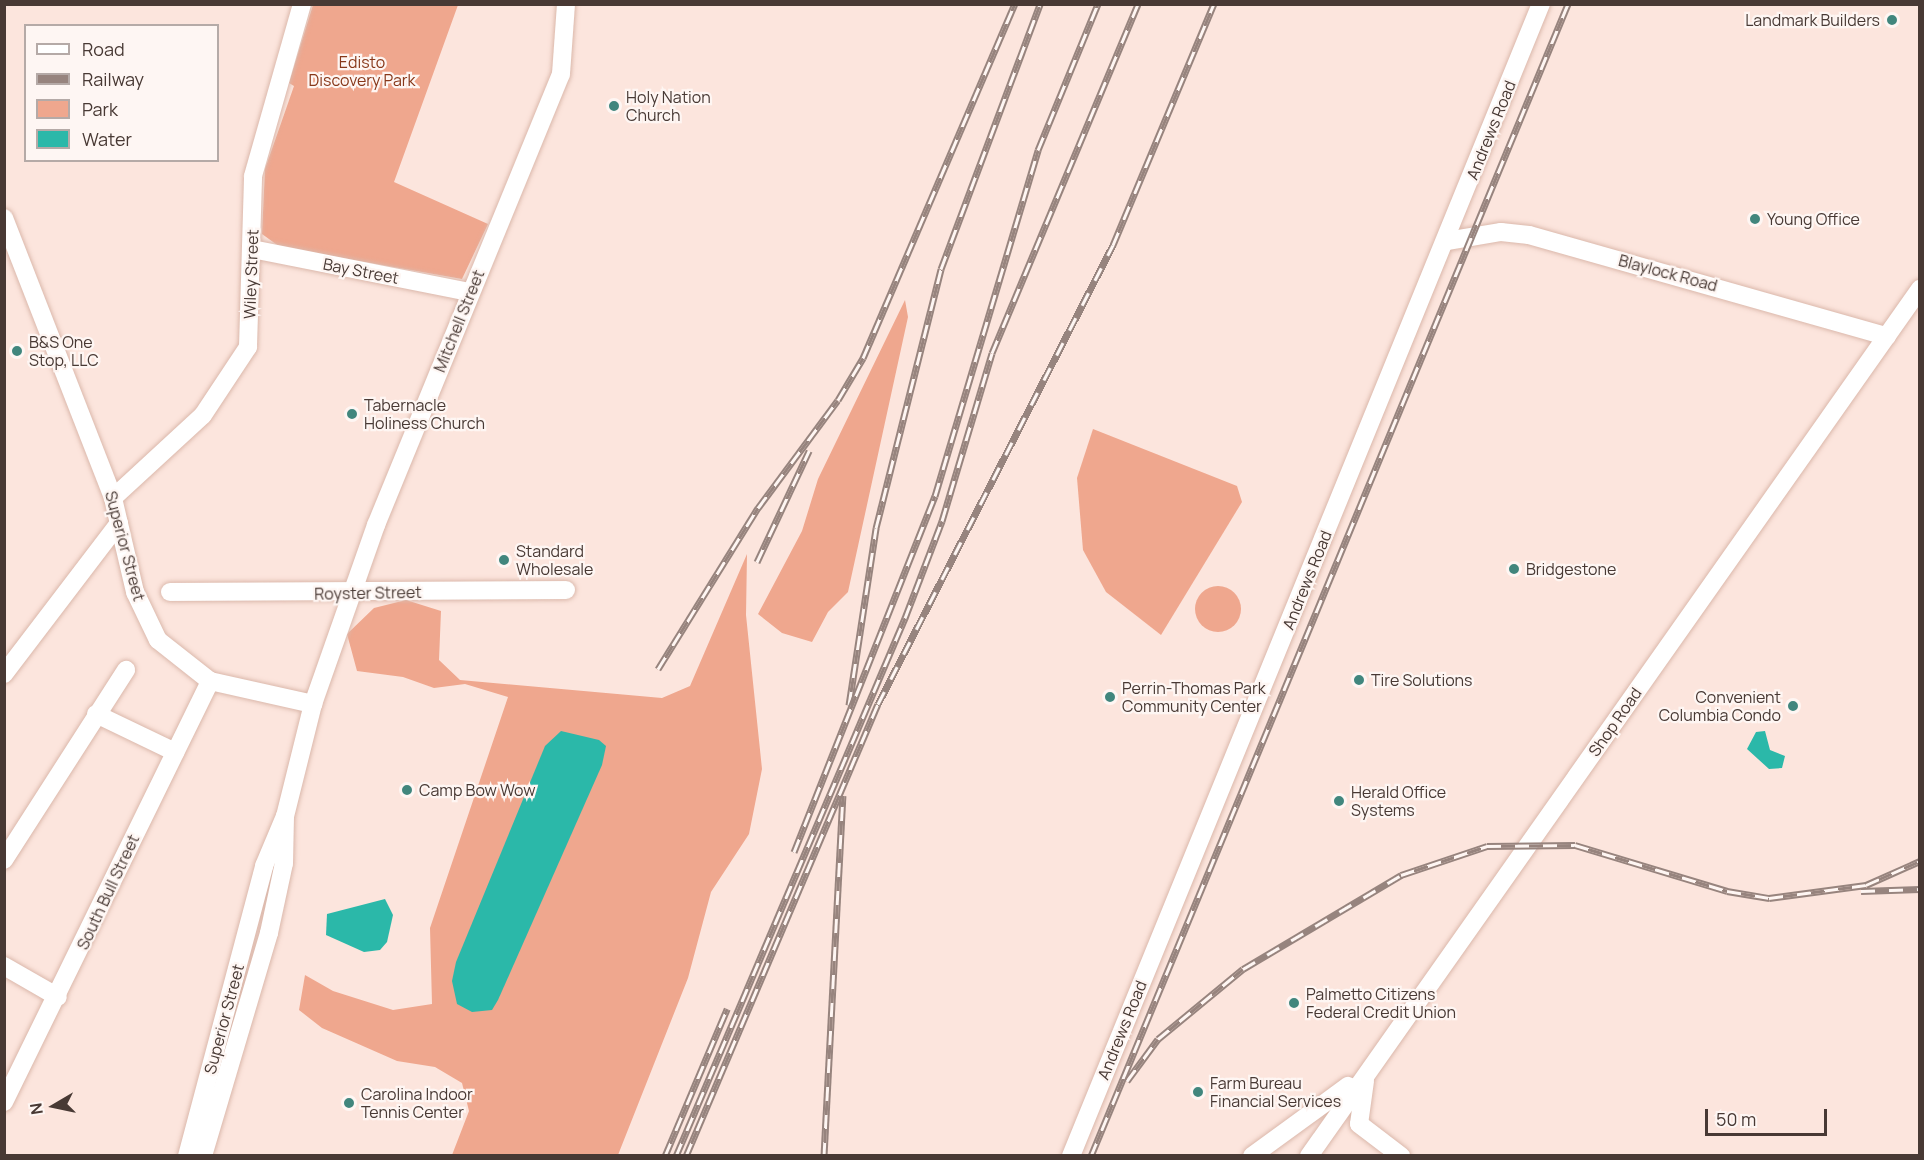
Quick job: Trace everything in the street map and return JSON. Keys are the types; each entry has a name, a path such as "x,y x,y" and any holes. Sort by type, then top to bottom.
{"street":[{"name":"Wiley Street","path":"113,498 203,415 248,347 253,176 302,4"},
{"name":"Mitchell Street","path":"313,704 350,592 470,292 561,74 566,4"},
{"name":"Andrews Road","path":"1071,1155 1447,241 1541,4"},
{"name":"Superior Street","path":"6,224 113,498 135,592 158,640 210,681 313,704 285,816 264,866 187,1155"},
{"name":"Blaylock Road","path":"1447,241 1501,232 1529,235 1887,336"},
{"name":"Bay Street","path":"252,249 470,292"},
{"name":"Shop Road","path":"1309,1155 1920,289"},
{"path":"4,674 119,523"},
{"name":"Royster Street","path":"170,592 566,590"},
{"path":"4,860 126,670"},
{"name":"South Bull Street","path":"4,1102 58,997 210,681"},
{"path":"96,714 175,752"},
{"name":"Superior Street","path":"203,1155 269,933 284,863 285,816"},
{"path":"4,966 58,997"},
{"path":"1252,1155 1368,1070"},
{"path":"1368,1070 1357,1112 1359,1124 1401,1155"}],"green space":[{"name":"Edisto Discovery Park","path":"313,5 458,5 394,182 488,224 462,279 280,247 262,234 265,169 294,86 289,83"},
{"path":"905,300 908,317 848,592 828,612 812,642 782,633 758,614 802,531 818,479"},
{"path":"1093,429 1237,486 1242,502 1161,635 1106,592 1083,550 1077,478"},
{"path":"747,554 746,615 762,769 749,834 711,892 688,978 618,1155 452,1155 469,1111 462,1083 435,1067 397,1061 322,1028 299,1010 305,975 333,991 393,1010 432,1004 430,928 508,697 465,684 434,688 403,677 357,671 347,634 374,608 406,600 441,611 439,660 460,680 662,698 690,686"},
{"path":"1218,586 1234,593 1241,609 1234,625 1218,632 1202,625 1195,609 1202,593"}],"water":[{"path":"561,731 599,740 606,746 602,765 498,1000 492,1010 472,1012 457,1004 452,981 456,962 545,746"},
{"path":"1765,731 1770,750 1785,756 1782,768 1769,769 1747,749 1756,732"},
{"path":"385,899 393,915 387,942 380,950 364,952 326,935 327,914"}],"railway":[{"path":"658,669 758,508 838,400 863,358 1015,4"},
{"path":"849,705 876,528 941,269 1040,4"},
{"path":"794,852 935,496 1038,150 1098,4"},
{"path":"676,1156 905,618 942,521 992,353 1138,4"},
{"path":"686,1156 878,704 1113,245 1214,4"},
{"path":"1091,1156 1568,4"},
{"path":"757,562 809,451"},
{"path":"824,1156 843,795"},
{"path":"1127,1081 1158,1039 1243,969 1401,875 1487,846 1575,845 1727,891 1769,898 1866,885 1920,861"},
{"path":"1861,891 1920,889"},
{"path":"665,1156 727,1009"}],"place":[{"name":"Landmark Builders","path":"1892,20"},
{"name":"Holy Nation Church","path":"614,106"},
{"name":"Young Office","path":"1755,219"},
{"name":"B&S One Stop, LLC","path":"17,351"},
{"name":"Tabernacle Holiness Church","path":"352,414"},
{"name":"Standard Wholesale","path":"504,560"},
{"name":"Bridgestone","path":"1514,569"},
{"name":"Tire Solutions","path":"1359,680"},
{"name":"Perrin-Thomas Park Community Center","path":"1110,697"},
{"name":"Convenient Columbia Condo","path":"1793,706"},
{"name":"Camp Bow Wow","path":"407,790"},
{"name":"Herald Office Systems","path":"1339,801"},
{"name":"Palmetto Citizens Federal Credit Union","path":"1294,1003"},
{"name":"Farm Bureau Financial Services","path":"1198,1092"},
{"name":"Carolina Indoor Tennis Center","path":"349,1103"}]}
